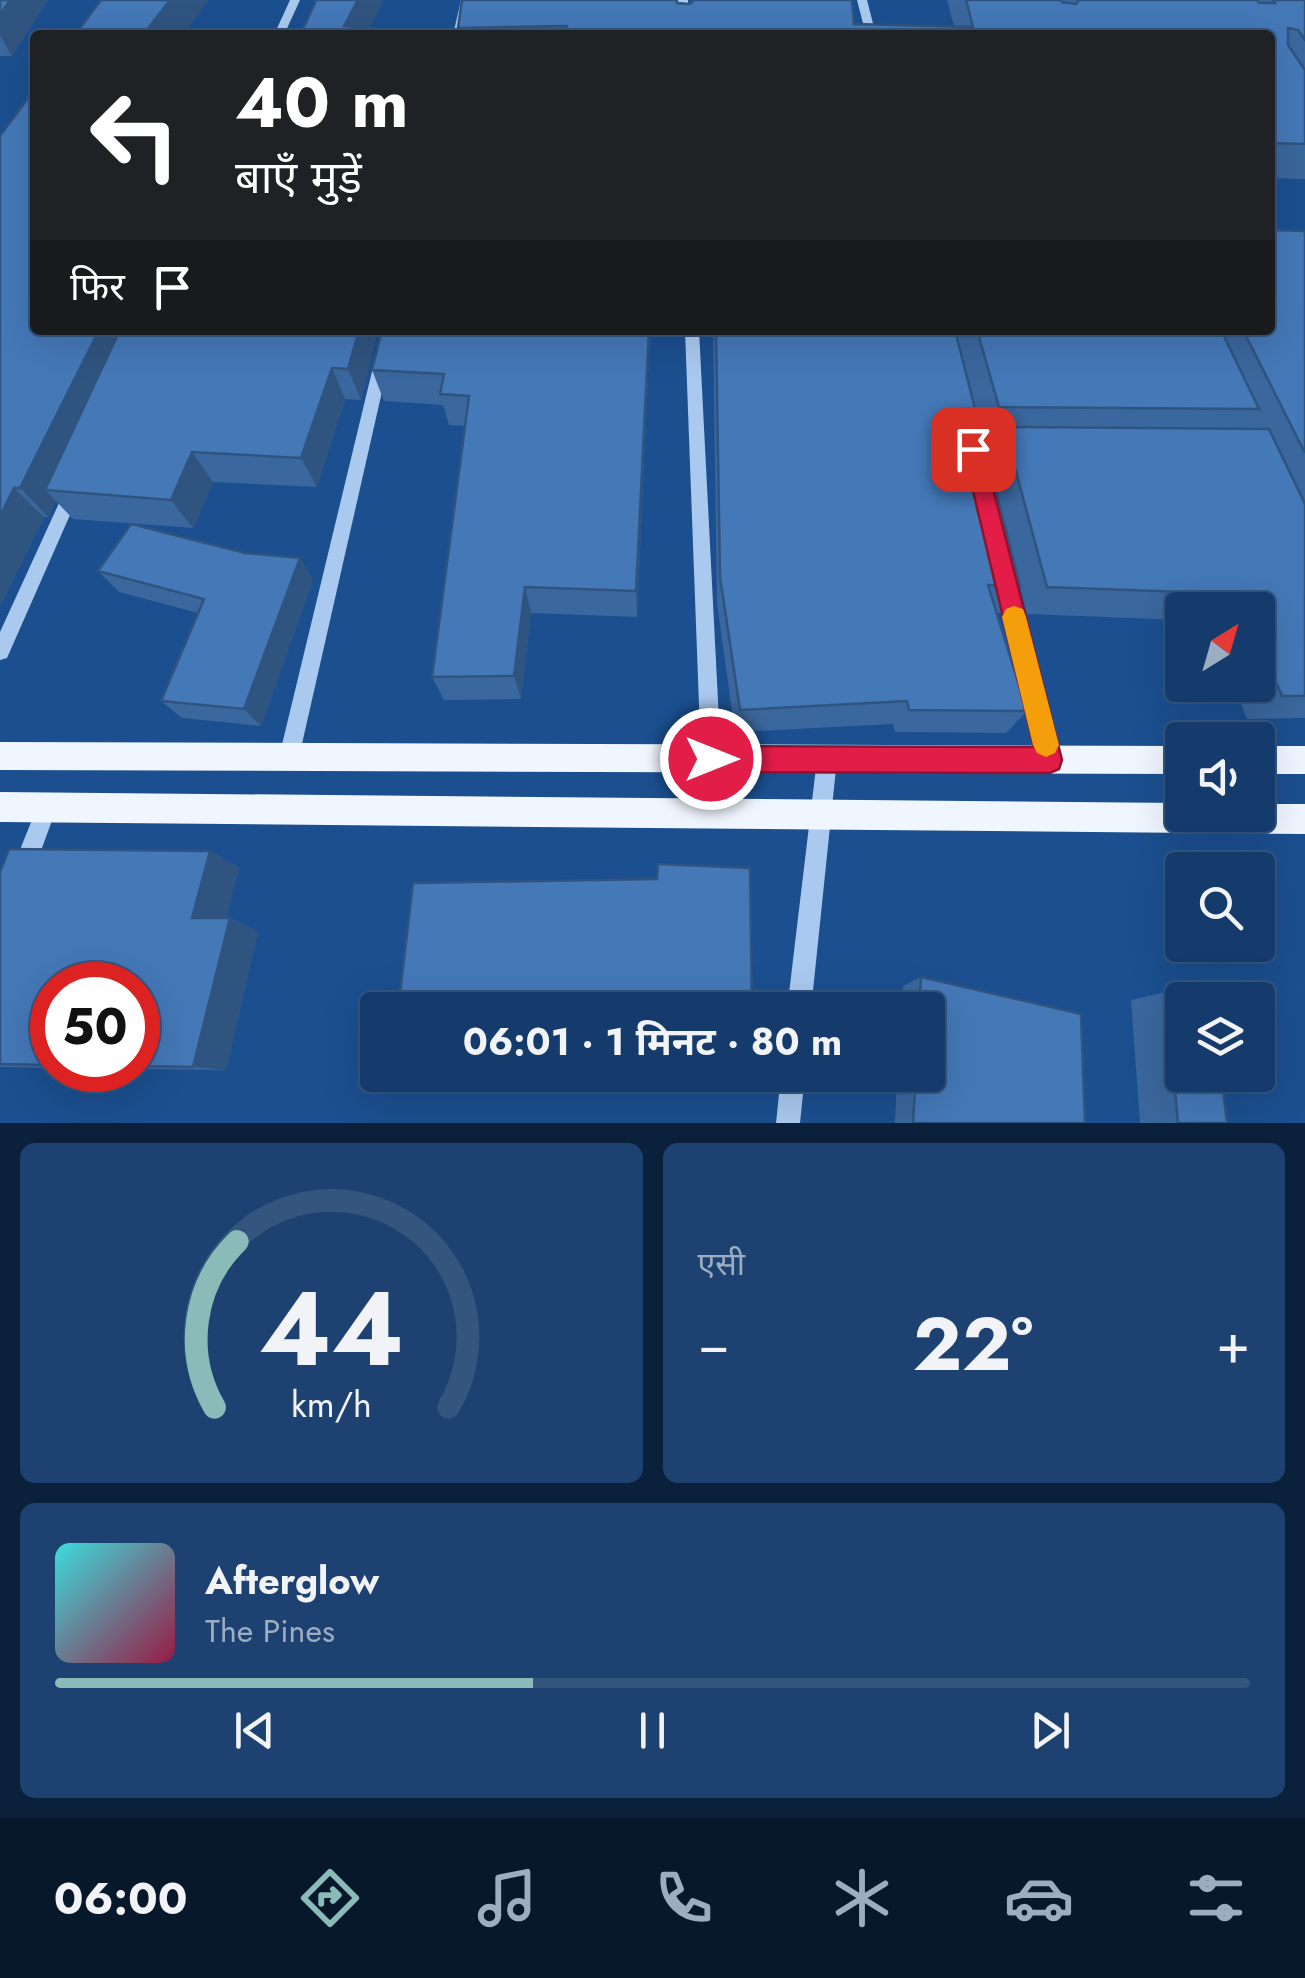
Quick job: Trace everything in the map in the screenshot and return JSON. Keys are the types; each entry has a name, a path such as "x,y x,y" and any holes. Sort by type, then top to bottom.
{"main road":[{"path":"0,756 1165,760"},
{"path":"1275,760 1305,760"},
{"path":"0,807 1305,819"}],"street":[{"path":"281,30 294,0"},
{"path":"459,30 466,0"},
{"path":"683,0 684,30"},
{"path":"862,0 870,30"},
{"path":"289,757 387,335"},
{"path":"692,335 711,759"},
{"path":"0,652 81,473"},
{"path":"1002,566 1050,760"},
{"path":"801,992 818,812 827,759"},
{"path":"14,892 47,807"},
{"path":"788,1123 791,1092"}],"building":[{"path":"0,0 10,0 0,15"},
{"path":"101,0 170,0 147,30 79,30"},
{"path":"316,0 358,0 344,26 390,30 302,30"},
{"path":"462,0 677,0 690,4 694,0 852,0 854,24 973,27 966,0 1061,0 1076,4 1079,0 1305,0 1305,40 1298,30 1288,28 1288,45 1305,70 1305,144 1275,143 1275,30 458,28"},
{"path":"30,96 30,335 96,335 20,488 14,488 0,516 0,136"},
{"path":"1275,230 1305,231 1305,453 1246,335 1275,335"},
{"path":"118,335 358,335 348,369 332,368 301,458 192,452 171,500 45,490"},
{"path":"381,335 649,335 636,591 525,587 514,676 432,677 469,396 440,394 444,374 372,370"},
{"path":"716,335 956,335 1020,586 988,585 1027,711 909,710 907,701 740,710 720,577"},
{"path":"978,335 1223,335 1259,409 999,407"},
{"path":"1004,427 1269,429 1305,504 1305,696 1282,696 1275,680 1275,592 1047,587"},
{"path":"131,524 245,553 300,558 244,709 161,701 204,599 98,571"},
{"path":"9,849 210,851 192,918 230,918 193,1067 160,1066 160,962 30,962 30,1065 0,1064 0,872"},
{"path":"658,864 750,868 752,992 400,992 413,883 657,879"},
{"path":"921,977 1081,1014 1085,1123 913,1123 915,1092 945,1092 945,992 920,992"},
{"path":"1175,1092 1223,1092 1227,1123 1178,1123"}],"slow traffic":[{"path":"1014,617 1046,745"}],"route":[{"path":"711,759 1050,760 973,449"}]}
